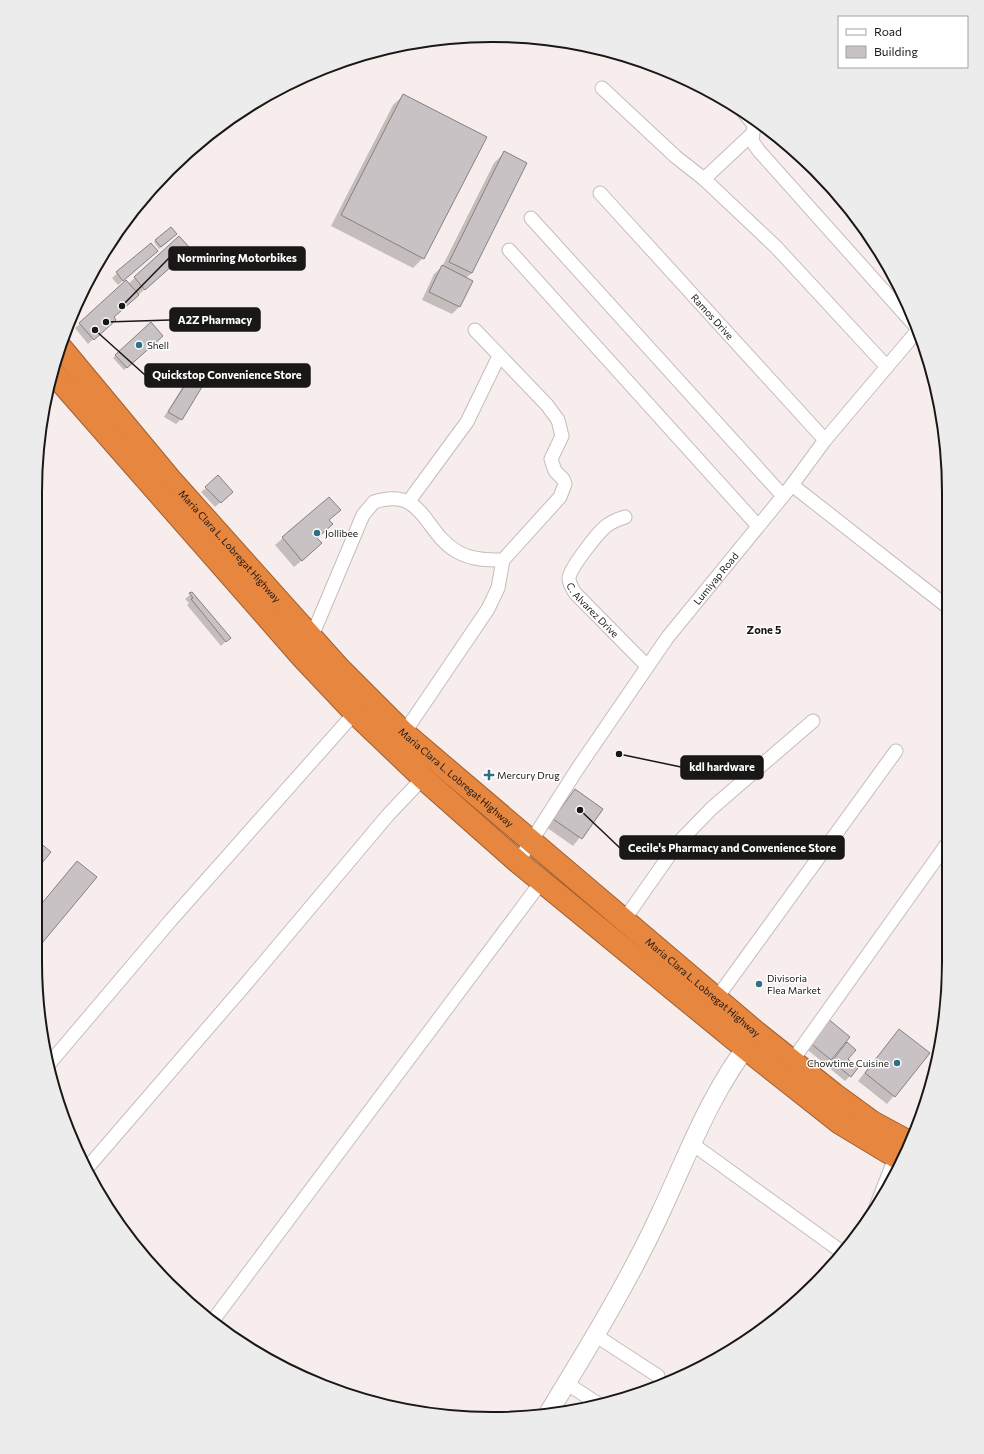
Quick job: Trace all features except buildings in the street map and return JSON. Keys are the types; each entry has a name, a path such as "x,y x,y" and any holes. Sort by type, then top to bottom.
{"highway":[{"name":"Maria Clara L. Lobregat Highway","path":"64,352 170,479 312,636 361,706 423,778 518,862 751,1041 840,1123 901,1150"},
{"name":"Maria Clara L. Lobregat Highway","path":"57,377 283,635 361,706 404,733 716,998 751,1041 792,1061 872,1122 901,1149"}],"street":[{"path":"602,88 676,157 704,178 776,247 887,367"},
{"path":"754,126 752,134 754,145 907,317"},
{"path":"704,178 752,134"},
{"name":"Ramos Drive","path":"600,193 825,440"},
{"path":"531,218 783,496"},
{"path":"509,250 758,526"},
{"path":"404,733 488,609 498,588 503,560 543,514 560,498 565,484 563,479 555,471 550,459 562,436 558,420 547,405 475,330"},
{"name":"Lumiyap Road","path":"518,862 578,768 667,638 792,485 825,440 914,335"},
{"path":"409,501 467,422 499,356"},
{"path":"792,485 942,603"},
{"path":"312,636 357,529 369,506 380,500 394,499 409,501 416,506 444,542 459,553 486,560 503,560"},
{"name":"C. Alvarez Drive","path":"625,517 616,520 604,528 572,570 569,578 570,586 575,593 647,666"},
{"path":"53,1059 171,920 361,706"},
{"path":"624,920 678,843 712,808 813,721"},
{"path":"716,998 896,751"},
{"path":"90,1164 245,986 388,815 423,778"},
{"path":"792,1061 942,851"},
{"path":"215,1317 542,881"},
{"path":"551,1408 595,1335 660,1215 691,1143 716,1094 751,1041"},
{"path":"691,1143 838,1249"},
{"path":"595,1335 658,1376"},
{"path":"566,1383 593,1400"}],"place":[{"name":"Norminring Motorbikes","path":"122,306"},
{"name":"A2Z Pharmacy","path":"106,322"},
{"name":"Quickstop Convenience Store","path":"95,330"},
{"name":"Shell","path":"139,345"},
{"name":"Jollibee","path":"317,533"},
{"name":"kdl hardware","path":"619,754"},
{"name":"Mercury Drug","path":"489,775"},
{"name":"Cecile's Pharmacy and Convenience Store","path":"580,810"},
{"name":"Divisoria Flea Market","path":"759,984"},
{"name":"Chowtime Cuisine","path":"897,1063"}],"district":[{"name":"Zone 5","path":"764,630"}]}
